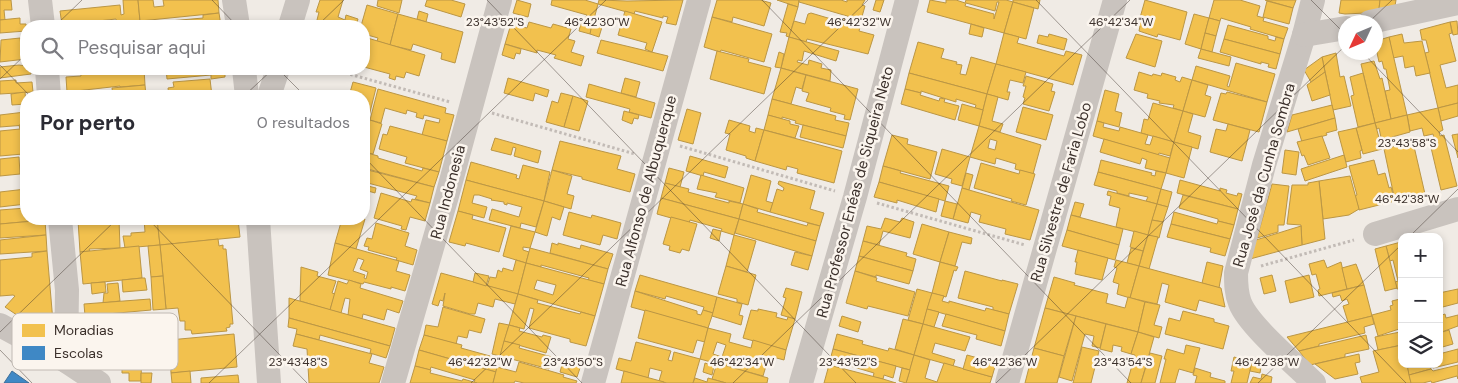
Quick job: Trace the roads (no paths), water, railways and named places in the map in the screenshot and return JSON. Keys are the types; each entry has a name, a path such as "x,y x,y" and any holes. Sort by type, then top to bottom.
{"street":[{"path":"40,0 42,20"},
{"path":"234,0 237,20"},
{"path":"292,20 298,0"},
{"name":"Rua Indonesia","path":"393,383 447,196 500,0"},
{"name":"Rua Alfonso de Albuquerque","path":"593,383 699,0"},
{"name":"Rua Professor Enéas de Siqueira Neto","path":"801,383 855,197 907,0"},
{"name":"Rua Silvestre de Faria Lobo","path":"1007,383 1115,0"},
{"name":"Rua José da Cunha Sombra","path":"1312,0 1304,35 1264,165 1236,273 1236,290 1241,305 1250,319 1314,383"},
{"path":"1383,19 1458,3"},
{"path":"1304,35 1338,29"},
{"path":"47,75 49,90"},
{"path":"245,75 246,90"},
{"path":"271,90 276,75"},
{"path":"1375,234 1458,209"},
{"path":"61,225 67,290 67,313"},
{"path":"258,225 269,383"},
{"path":"0,325 12,332"},
{"path":"80,370 99,383"}]}
